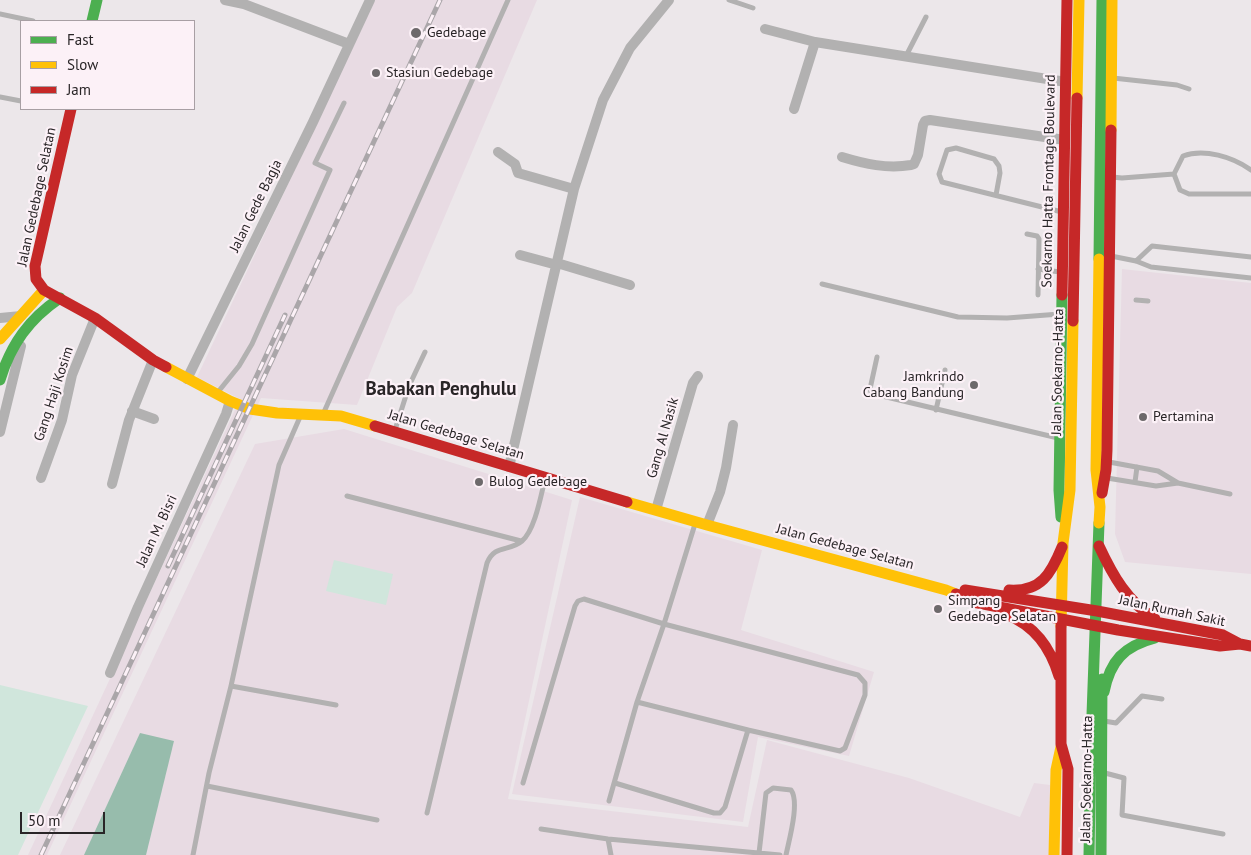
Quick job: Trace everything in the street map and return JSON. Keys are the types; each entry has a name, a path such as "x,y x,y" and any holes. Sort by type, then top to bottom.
{"main road":[{"path":"92,20 97,0"},
{"name":"Soekarno Hatta Frontage Boulevard","path":"1063,543 1059,490 1067,0"},
{"name":"Jalan Soekarno-Hatta","path":"1054,855 1056,770 1061,744 1063,543 1070,490 1079,0"},
{"name":"Jalan Soekarno-Hatta","path":"1089,855 1091,742 1100,507 1096,470 1102,0"},
{"path":"1100,507 1106,462 1112,0"},
{"path":"1102,26 1112,47"},
{"path":"1066,49 1078,30"},
{"name":"Jalan Gedebage Selatan","path":"68,110 35,266 36,279 44,290 95,318 153,360 187,380 250,409 299,419 322,415 355,419 394,433 707,525 946,590 973,602 1061,619"},
{"path":"0,339 44,290"},
{"path":"0,380 4,362 19,335 46,308 60,298"},
{"path":"967,590 979,588 1021,590 1035,586 1051,572 1063,543"},
{"path":"1099,546 1121,589 1136,606 1156,619 1178,627"},
{"name":"Jalan Gedebage Selatan","path":"946,590 967,590 1062,605"},
{"path":"973,602 1016,618 1031,627 1050,652 1061,686"},
{"name":"Jalan Rumah Sakit","path":"1062,605 1222,635 1246,645"},
{"name":"Jalan Rumah Sakit","path":"1061,619 1220,646 1246,645"},
{"path":"1104,692 1108,674 1125,651 1140,642 1165,637"},
{"name":"Jalan Soekarno-Hatta","path":"1095,645 1104,692 1101,855"},
{"name":"Jalan Soekarno-Hatta","path":"1061,744 1068,769 1067,855"}],"street":[{"path":"225,0 244,4 349,44"},
{"name":"Jalan Gede Bagja","path":"187,380 370,0"},
{"path":"509,467 574,189 603,100 630,48 669,0"},
{"path":"765,28 815,42 1066,82"},
{"path":"794,109 815,42"},
{"path":"842,157 866,164 882,166 914,164 918,155 922,125 925,120 1065,140"},
{"path":"498,152 515,164 518,173 574,189"},
{"path":"520,255 630,285"},
{"path":"0,318 21,316"},
{"name":"Gang Haji Kosim","path":"40,478 62,420 72,376 95,318"},
{"path":"0,432 2,416 21,346"},
{"path":"112,484 132,411 153,360"},
{"name":"Gang Al Nasik","path":"656,510 693,383 698,376"},
{"name":"Jalan M. Bisri","path":"110,673 226,414 230,401"},
{"path":"132,411 154,419"},
{"path":"707,525 722,484 733,425"}],"lane":[{"path":"322,415 508,0"},
{"path":"729,0 753,8"},
{"path":"0,14 28,20"},
{"path":"906,56 926,17"},
{"path":"1111,78 1177,85 1189,89"},
{"path":"0,97 20,101"},
{"path":"216,394 241,363 252,344 330,170 315,163 344,103"},
{"path":"996,195 1000,173 999,166 994,159 956,148 947,150 939,174 942,182 1064,212"},
{"path":"1251,170 1237,161 1203,152 1183,156 1174,174 1180,190 1190,194 1251,194"},
{"path":"1110,177 1122,178 1174,174"},
{"path":"1027,234 1037,236 1039,239 1038,295"},
{"path":"1136,261 1152,246 1251,257"},
{"path":"1110,256 1136,261 1151,267 1251,278"},
{"path":"1038,269 1063,272"},
{"path":"822,284 958,318 1007,318 1062,314"},
{"path":"1136,300 1148,300"},
{"path":"394,433 409,386 425,352"},
{"path":"877,357 871,392 936,410 1060,438"},
{"path":"936,410 945,370"},
{"path":"193,855 207,786 232,686 279,465 299,419"},
{"path":"1106,462 1158,471 1178,483 1230,494"},
{"path":"1135,482 1137,467"},
{"path":"427,813 487,563 495,551 522,541 529,532 541,498 545,477"},
{"path":"1105,478 1156,486 1178,483"},
{"path":"347,496 522,541"},
{"path":"609,801 638,702 696,521"},
{"path":"523,783 574,606 578,601 584,599 664,624 858,675 865,683 865,695 845,748 840,751 638,702"},
{"path":"232,686 336,705"},
{"path":"1103,721 1116,722 1142,696 1162,699"},
{"path":"615,784 714,813 720,812 725,808 748,730"},
{"path":"1102,772 1124,778 1122,815 1223,834"},
{"path":"207,786 377,820"},
{"path":"759,853 766,793 773,788 791,790 794,796 794,812 786,855"},
{"path":"541,829 608,839 780,855"},
{"path":"608,839 611,855"}],"shaded area":[{"path":"375,0 537,0 412,293 397,307 357,405 261,398 47,855 28,855 240,399 197,377"},
{"path":"1122,269 1251,283 1251,574 1125,562 1115,534"},
{"path":"344,429 572,500 508,799 748,827 767,740 909,778 1020,817 1034,783 1050,785 1049,855 60,855 255,444"},
{"name":"Bulog Gedebage","path":"580,497 762,550 741,630 874,672 849,756 758,737 743,822 512,794"},
{"path":"334,560 393,574 386,605 326,591"},
{"path":"0,685 88,706 18,855 0,855"},
{"path":"140,733 174,741 146,855 84,855"}],"railway":[{"path":"41,855 440,0"},
{"path":"168,566 285,315"}],"traffic: fast":[{"path":"92,20 97,0"},
{"path":"1099,259 1102,0"},
{"path":"1061,517 1059,490 1062,295"},
{"path":"0,380 4,367 22,333 39,315 60,298"},
{"path":"1089,855 1099,523"},
{"path":"1104,692 1110,672 1120,656 1135,645 1155,638"},
{"path":"1101,855 1102,679"}],"traffic: slow":[{"path":"1077,98 1079,0"},
{"path":"1111,130 1112,0"},
{"path":"1099,259 1096,470 1100,507 1099,523"},
{"path":"0,339 44,290"},
{"path":"1061,626 1063,543 1070,490 1073,321"},
{"path":"166,367 230,401 250,409 277,413 341,416 375,426"},
{"path":"627,502 956,594"},
{"path":"1054,855 1056,770 1061,747"}],"traffic: jam":[{"path":"1062,295 1067,0"},
{"path":"1073,321 1077,98"},
{"path":"71,110 35,266 36,279 44,290 95,318 153,360 166,367"},
{"path":"1102,493 1107,450 1111,130"},
{"path":"375,426 627,502"},
{"path":"1099,546 1122,587 1136,604 1155,619"},
{"path":"1009,590 1020,590 1037,584 1049,573 1062,547"},
{"path":"965,590 1097,611 1223,635 1240,644"},
{"path":"956,594 973,602 1118,630 1220,646 1240,644 1251,646"},
{"path":"1006,614 1025,625 1040,639 1051,656 1059,676"},
{"path":"1061,626 1061,744 1068,769 1067,855"}],"place":[{"name":"Gedebage","path":"416,33"},
{"name":"Stasiun Gedebage","path":"376,73"},
{"name":"Jamkrindo Cabang Bandung","path":"974,385"},
{"name":"Pertamina","path":"1143,417"},
{"name":"Bulog Gedebage","path":"479,482"},
{"name":"Simpang Gedebage Selatan","path":"938,609"}],"district":[{"name":"Babakan Penghulu","path":"441,390"}]}
